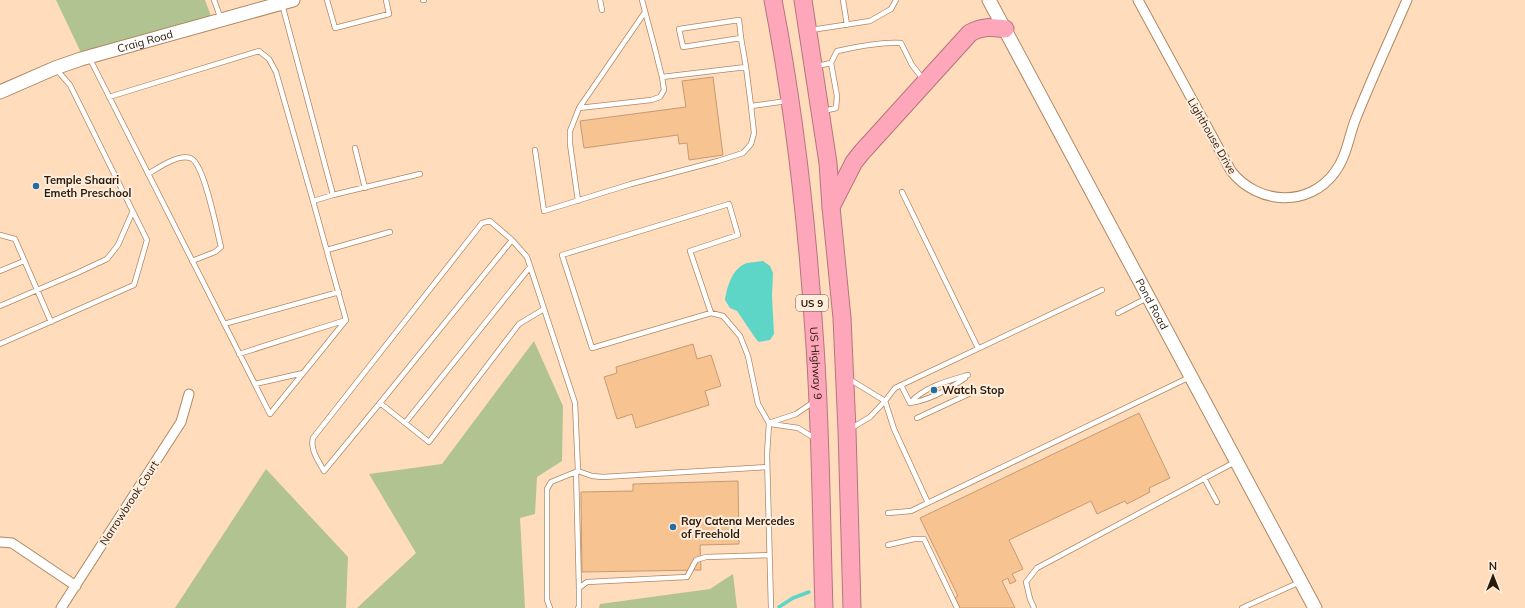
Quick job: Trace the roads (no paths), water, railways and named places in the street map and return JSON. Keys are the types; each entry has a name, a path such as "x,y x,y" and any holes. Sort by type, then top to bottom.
{"highway":[{"name":"US Highway 9","path":"773,0 789,101 808,254 818,399 824,608"},
{"name":"US 9","path":"802,0 828,163 842,318 852,608"},
{"path":"831,207 858,157 970,33 979,28 988,27 1004,29"}],"street":[{"name":"Pond Road","path":"989,0 1315,608"},
{"name":"Lighthouse Drive","path":"1138,0 1231,171 1237,179 1248,188 1263,195 1287,198 1303,195 1318,188 1329,179 1340,164 1356,118 1406,0"},
{"name":"Craig Road","path":"0,92 55,68 89,57 287,2"},
{"name":"Narrowbrook Court","path":"61,608 181,422 189,394"},
{"path":"0,542 12,543 76,586"}],"lane":[{"path":"214,0 222,20"},
{"path":"326,0 335,28 389,14 386,0"},
{"path":"600,0 602,10"},
{"path":"579,108 652,100 660,97 664,90 662,77 642,0"},
{"path":"843,0 847,25"},
{"path":"808,31 870,21 891,9 896,0"},
{"path":"287,2 333,195"},
{"path":"578,201 570,144 570,130 579,108 645,12"},
{"path":"535,150 544,211 631,184 718,161 743,152 751,144 754,133 739,20 679,29 683,47 741,38"},
{"path":"820,112 836,108 837,96 831,63 837,51 894,43 901,44 912,65 926,82"},
{"path":"109,97 259,51 269,58 276,72 346,320"},
{"path":"89,57 270,414 346,320"},
{"path":"813,66 831,63"},
{"path":"662,77 746,67"},
{"path":"0,344 134,285 147,240 132,213 70,85 55,68"},
{"path":"751,106 789,101"},
{"path":"355,148 365,188"},
{"path":"148,174 170,161 189,157 195,160 203,176 221,247 215,252 192,261"},
{"path":"313,201 420,174"},
{"path":"902,192 978,348"},
{"path":"711,314 690,251 738,235 729,204 562,255 592,348 711,314 723,316 740,336 748,356 758,404 769,424 767,467 770,608"},
{"path":"0,306 107,259 118,245 132,213"},
{"path":"512,240 324,471 311,445 313,438 482,223 490,221 512,240 527,257 575,403 579,588 578,608"},
{"path":"327,250 390,232"},
{"path":"0,235 15,239 51,322"},
{"path":"0,271 24,261"},
{"path":"405,423 530,267"},
{"path":"847,430 870,417 885,402 895,388 1102,290"},
{"path":"224,324 339,292"},
{"path":"1118,313 1148,298"},
{"path":"380,403 429,442 519,324 544,309"},
{"path":"239,354 346,320"},
{"path":"255,384 303,373"},
{"path":"968,375 937,395 920,402 910,403 917,394 948,380 968,375"},
{"path":"845,376 885,402 894,429 928,503"},
{"path":"888,513 911,510 928,503 1191,376"},
{"path":"901,385 910,403"},
{"path":"917,418 975,391"},
{"path":"769,424 796,414 818,399"},
{"path":"769,424 798,428 819,441"},
{"path":"1034,608 1026,582 1037,568 1236,461"},
{"path":"550,608 547,600 548,489 551,482 577,471 592,476 603,477 767,467"},
{"path":"1204,478 1216,502"},
{"path":"888,545 914,539 924,539 957,608"},
{"path":"579,588 587,582 688,577 696,560 706,557 769,555"},
{"path":"1242,608 1301,581"}],"water":[{"path":"763,261 770,266 773,273 772,296 774,334 770,340 759,342 737,311 730,308 725,300 727,289 734,273 742,265"}],"waterway":[{"path":"779,607 793,598 809,592"}],"place":[{"name":"Temple Shaari Emeth Preschool","path":"36,186"},
{"name":"Watch Stop","path":"934,390"},
{"name":"Ray Catena Mercedes of Freehold","path":"673,527"}]}
